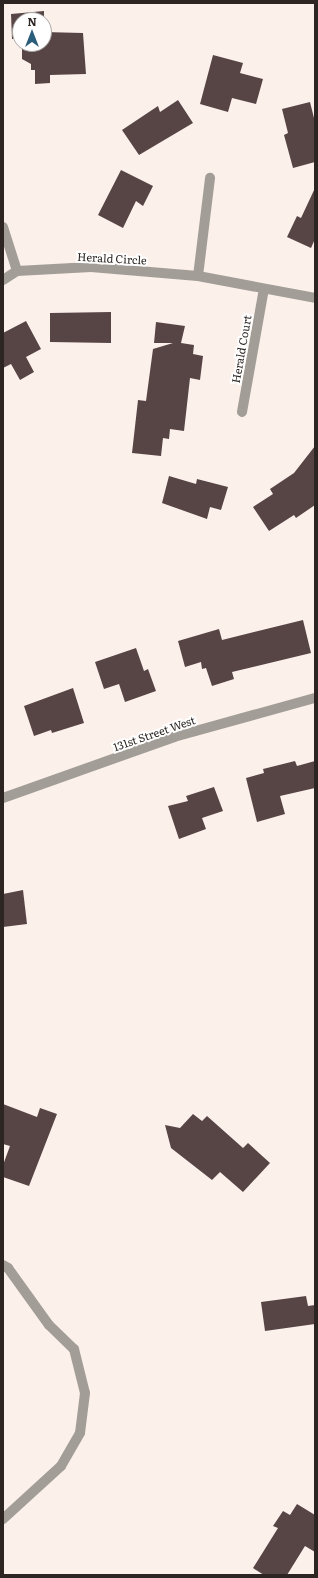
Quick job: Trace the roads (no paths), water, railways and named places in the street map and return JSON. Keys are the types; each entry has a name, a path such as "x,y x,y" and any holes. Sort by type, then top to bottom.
{"street":[{"path":"198,276 210,178"},
{"path":"3,227 17,272"},
{"name":"Herald Circle","path":"3,280 17,272 91,267 198,276 315,298"},
{"name":"Herald Court","path":"242,412 264,289"},
{"name":"131st Street West","path":"3,798 174,736 315,698"},
{"path":"3,1265 8,1268 49,1325 74,1349 84,1393 80,1433 61,1466 3,1518"}]}
